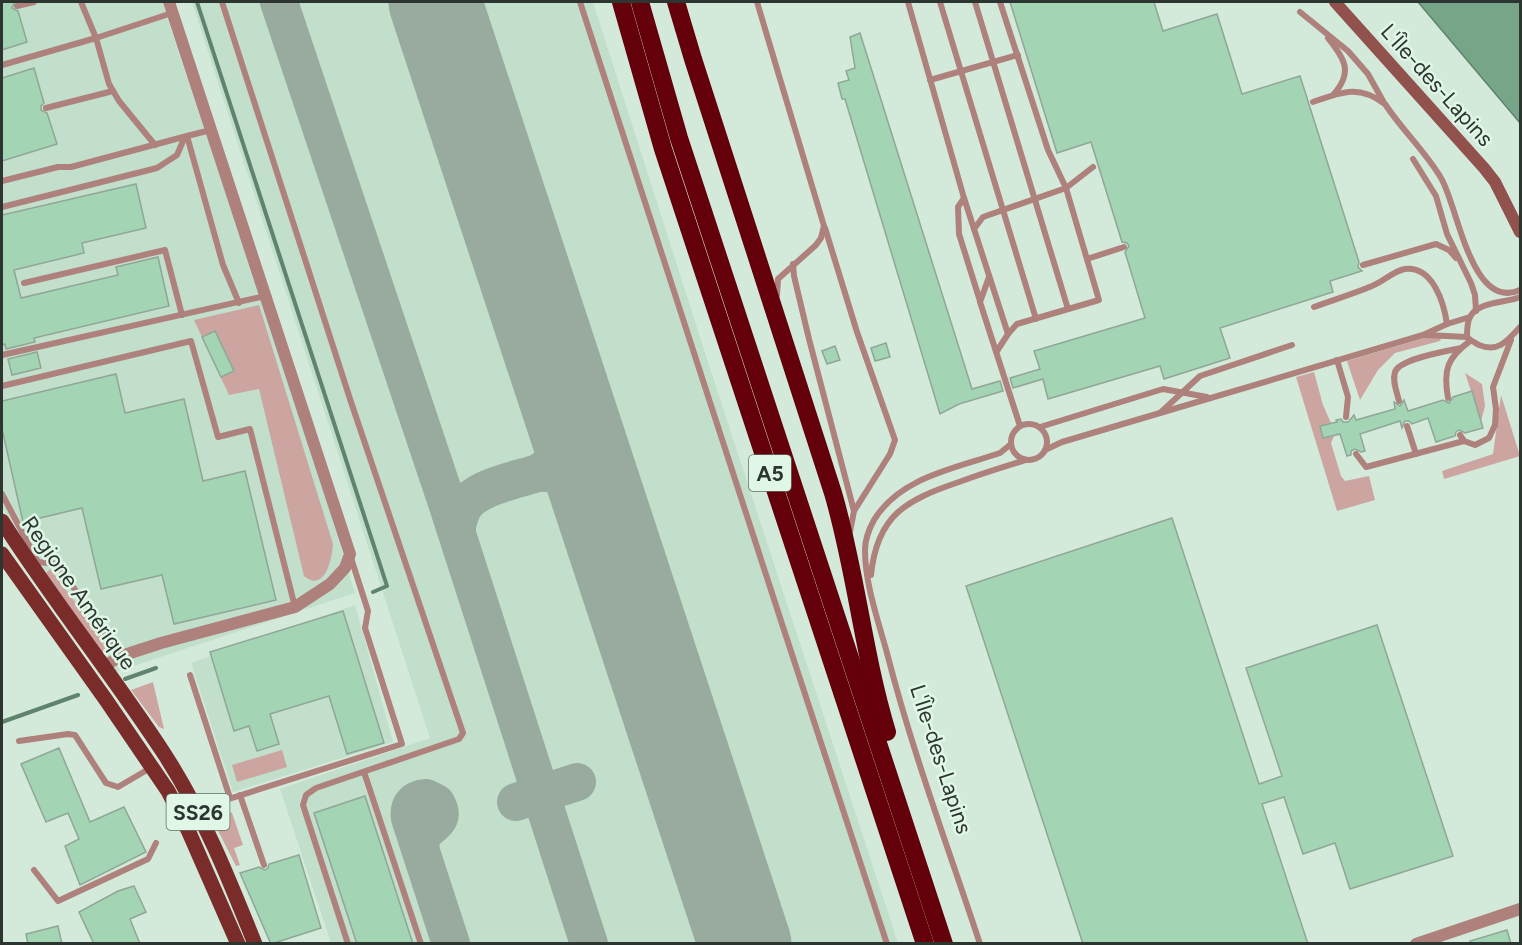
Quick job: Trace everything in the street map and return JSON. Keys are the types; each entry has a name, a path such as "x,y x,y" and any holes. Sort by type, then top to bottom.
{"highway":[{"name":"A5","path":"621,2 663,149 925,944"},
{"name":"A5","path":"640,2 679,138 944,944"},
{"name":"A5","path":"676,2 821,451 847,545 871,674 906,792 936,920"}],"main road":[{"name":"Regione Amérique","path":"2,521 56,602 166,755 196,809"},
{"name":"Regione Amérique","path":"2,554 152,767"},
{"name":"SS26","path":"152,767 188,830 238,944"},
{"name":"SS26","path":"196,809 255,944"}],"street":[{"name":"L'Île-des-Lapins","path":"1335,2 1484,168 1495,182 1520,232"},
{"path":"103,667 121,656 296,607 330,584 345,568 350,554 170,7"},
{"path":"1416,944 1521,909"}],"lane":[{"path":"17,6 34,2"},
{"path":"81,2 96,38 109,84 119,101 155,145"},
{"path":"222,2 351,402 463,733 459,739 316,788 306,795 303,805 348,944"},
{"path":"580,2 887,944"},
{"path":"757,2 857,332 895,440 890,454 854,511 847,545"},
{"path":"908,2 964,198 1008,333"},
{"path":"940,2 1036,319"},
{"path":"975,2 1068,309"},
{"path":"997,351 1008,333 1017,324 1099,300 1066,188 1048,150 1000,2"},
{"path":"2,65 96,38 170,7"},
{"path":"1300,12 1348,51 1368,74 1384,104 1442,180 1466,245 1484,281 1498,292 1521,290"},
{"path":"1320,28 1336,48 1346,73 1342,85 1333,96"},
{"path":"930,80 1018,55"},
{"path":"1313,102 1357,90 1376,97 1384,104"},
{"path":"46,108 113,91"},
{"path":"2,182 58,167 71,167 211,130"},
{"path":"2,207 158,168 177,155 187,136"},
{"path":"187,136 223,265 239,303"},
{"path":"1413,159 1436,196 1447,234 1475,295 1476,311"},
{"path":"974,229 983,217 1003,208 1066,188 1093,167"},
{"path":"964,198 958,207 960,234 1020,426"},
{"path":"781,331 777,283 782,274 816,245 821,238 824,226"},
{"path":"1363,265 1436,244 1449,250 1462,266"},
{"path":"1087,259 1124,247"},
{"path":"24,283 165,250 182,315"},
{"path":"793,264 809,339 854,511"},
{"path":"1314,307 1374,285 1406,269 1420,272 1429,278 1445,309 1447,324"},
{"path":"980,302 989,276"},
{"path":"2,355 265,296"},
{"path":"1423,335 1470,316 1482,307 1521,297"},
{"path":"1448,398 1446,372 1452,358 1469,339 1470,316"},
{"path":"1423,335 1469,339 1490,348 1502,345 1511,339 1521,327"},
{"name":"L'Île-des-Lapins","path":"870,585 873,557 888,522 904,506 927,493 1037,458 1046,450 1062,442 1423,335"},
{"path":"1356,454 1366,467 1416,454 1462,438 1475,445 1489,438 1495,425 1496,409 1493,387 1511,339"},
{"path":"2,386 191,341 218,437 250,429 296,607"},
{"path":"1160,412 1200,376 1292,345"},
{"path":"1399,401 1394,374 1397,368 1414,359 1461,348"},
{"path":"1337,360 1348,397 1346,417"},
{"path":"1026,460 1016,455 1011,444 1012,434 1020,426 1030,424 1040,427 1163,390 1210,397"},
{"path":"1407,426 1416,454"},
{"path":"1040,427 1046,435 1046,450"},
{"name":"L'Île-des-Lapins","path":"980,944 899,701 870,585 865,549 868,533 874,520 894,496 918,481 1000,453 1011,444"},
{"path":"2,494 38,562 57,564 121,656"},
{"path":"196,809 402,744 365,628 368,611 350,554"},
{"path":"190,675 230,798"},
{"path":"19,741 75,735 106,783 118,787 152,767"},
{"path":"364,772 421,944"},
{"path":"240,795 264,865"},
{"path":"34,870 58,901 148,859 156,843"}],"shaded area":[{"path":"2,2 162,2 310,449 355,593 115,672 27,549 2,507"},
{"path":"192,2 593,2 898,943 331,943 280,789 430,738"},
{"path":"1418,2 1520,2 1520,123"},
{"path":"259,305 333,544 326,572 317,580 304,576 259,389 229,395 194,320"},
{"path":"1434,335 1442,336 1440,341 1395,353 1378,370 1360,400 1347,361"},
{"path":"1314,372 1323,405 1331,423 1320,426 1323,438 1334,436 1331,443 1341,476 1345,481 1369,476 1375,500 1337,511 1296,377"},
{"path":"1465,373 1482,384 1485,406 1481,421"},
{"path":"1501,395 1520,456 1444,479 1442,471 1493,454"},
{"path":"50,569 106,643 105,652 100,652 46,573"},
{"path":"355,605 393,742 233,792 191,663"},
{"path":"153,682 164,729 159,727 131,690"},
{"path":"282,750 287,767 237,782 232,765"},
{"path":"222,808 232,813 243,845 234,848 240,865 236,866 209,813"}],"building":[{"path":"2,2 15,2 12,8 18,11 27,42 2,50"},
{"path":"1010,2 1154,2 1163,31 1217,14 1242,94 1300,76 1359,262 1358,267 1362,271 1330,281 1333,292 1220,328 1230,358 1164,379 1160,366 1048,399 1043,379 1013,388 1010,378 1040,369 1034,351 1145,318 1125,252 1129,246 1122,242 1091,142 1057,153"},
{"path":"860,33 972,389 1000,381 1003,391 959,404 940,414 845,99 842,99 838,83 849,80 846,71 855,68 850,37"},
{"path":"34,68 44,103 41,110 47,113 57,144 2,161 2,78"},
{"path":"136,184 146,228 82,243 84,253 14,270 21,298 118,275 116,267 158,257 169,306 34,338 35,342 6,349 5,344 2,345 2,215"},
{"path":"215,331 234,371 221,377 202,337"},
{"path":"886,343 890,357 875,361 871,348"},
{"path":"835,346 840,360 827,364 822,351"},
{"path":"37,352 41,368 12,375 8,359"},
{"path":"116,374 125,413 184,399 203,481 245,471 276,600 174,624 162,575 101,589 82,508 23,522 2,429 2,401"},
{"path":"1472,391 1483,428 1465,433 1459,430 1455,436 1436,442 1428,418 1412,424 1405,421 1402,428 1400,421 1360,434 1365,451 1355,449 1351,451 1351,455 1347,456 1340,434 1323,438 1320,426 1337,422 1336,420 1341,419 1343,422 1348,422 1354,415 1356,420 1395,409 1394,402 1400,406 1404,400 1408,411 1443,400 1449,403 1453,397"},
{"path":"1172,518 1259,784 1282,776 1246,668 1377,625 1453,856 1350,889 1335,843 1303,854 1284,797 1262,804 1308,944 1083,944 966,586"},
{"path":"343,611 384,743 347,754 329,696 270,714 279,744 257,751 249,726 234,731 210,652"},
{"path":"59,748 90,822 124,807 146,852 80,885 65,846 79,839 68,813 46,822 21,764"},
{"path":"365,796 413,944 357,944 314,813"},
{"path":"299,855 321,928 271,944 240,873 259,867 265,870 269,864"},
{"path":"134,886 146,912 130,919 140,944 94,944 79,912 118,891"},
{"path":"58,926 62,944 28,944 26,934"},
{"path":"1507,930 1511,944 1470,944 1470,941"}],"waterway":[{"path":"197,2 387,586 373,592"},
{"path":"125,679 156,668"},
{"path":"2,722 78,695"}],"taxiway":[{"path":"279,2 448,506 589,944"},
{"path":"456,530 463,508 477,495 497,485 538,473 554,459 563,441 566,399"},
{"path":"538,473 561,475 577,484 604,515"},
{"path":"516,802 577,782"},
{"path":"421,850 423,834 439,817 436,803 426,798 413,804 410,818 451,944"}],"runway":[{"path":"435,2 745,944"}]}
